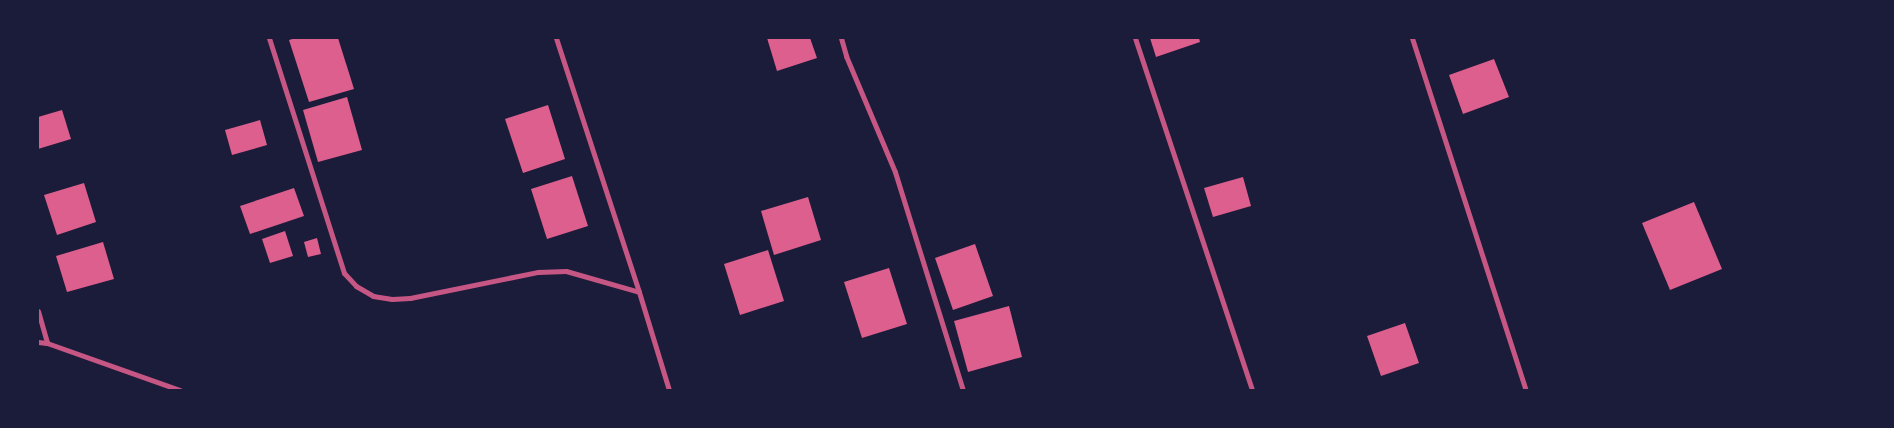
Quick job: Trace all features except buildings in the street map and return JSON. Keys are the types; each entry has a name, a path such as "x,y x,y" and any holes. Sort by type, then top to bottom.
{"street":[{"path":"269,38 344,273 356,286 373,296 392,299 410,298 538,272 566,271 639,292"},
{"path":"556,38 639,292 668,390"},
{"path":"841,38 846,56 894,172 963,390"},
{"path":"1135,38 1252,390"},
{"path":"1412,38 1526,390"},
{"path":"38,311 46,343"},
{"path":"38,342 46,343 180,390"}]}
